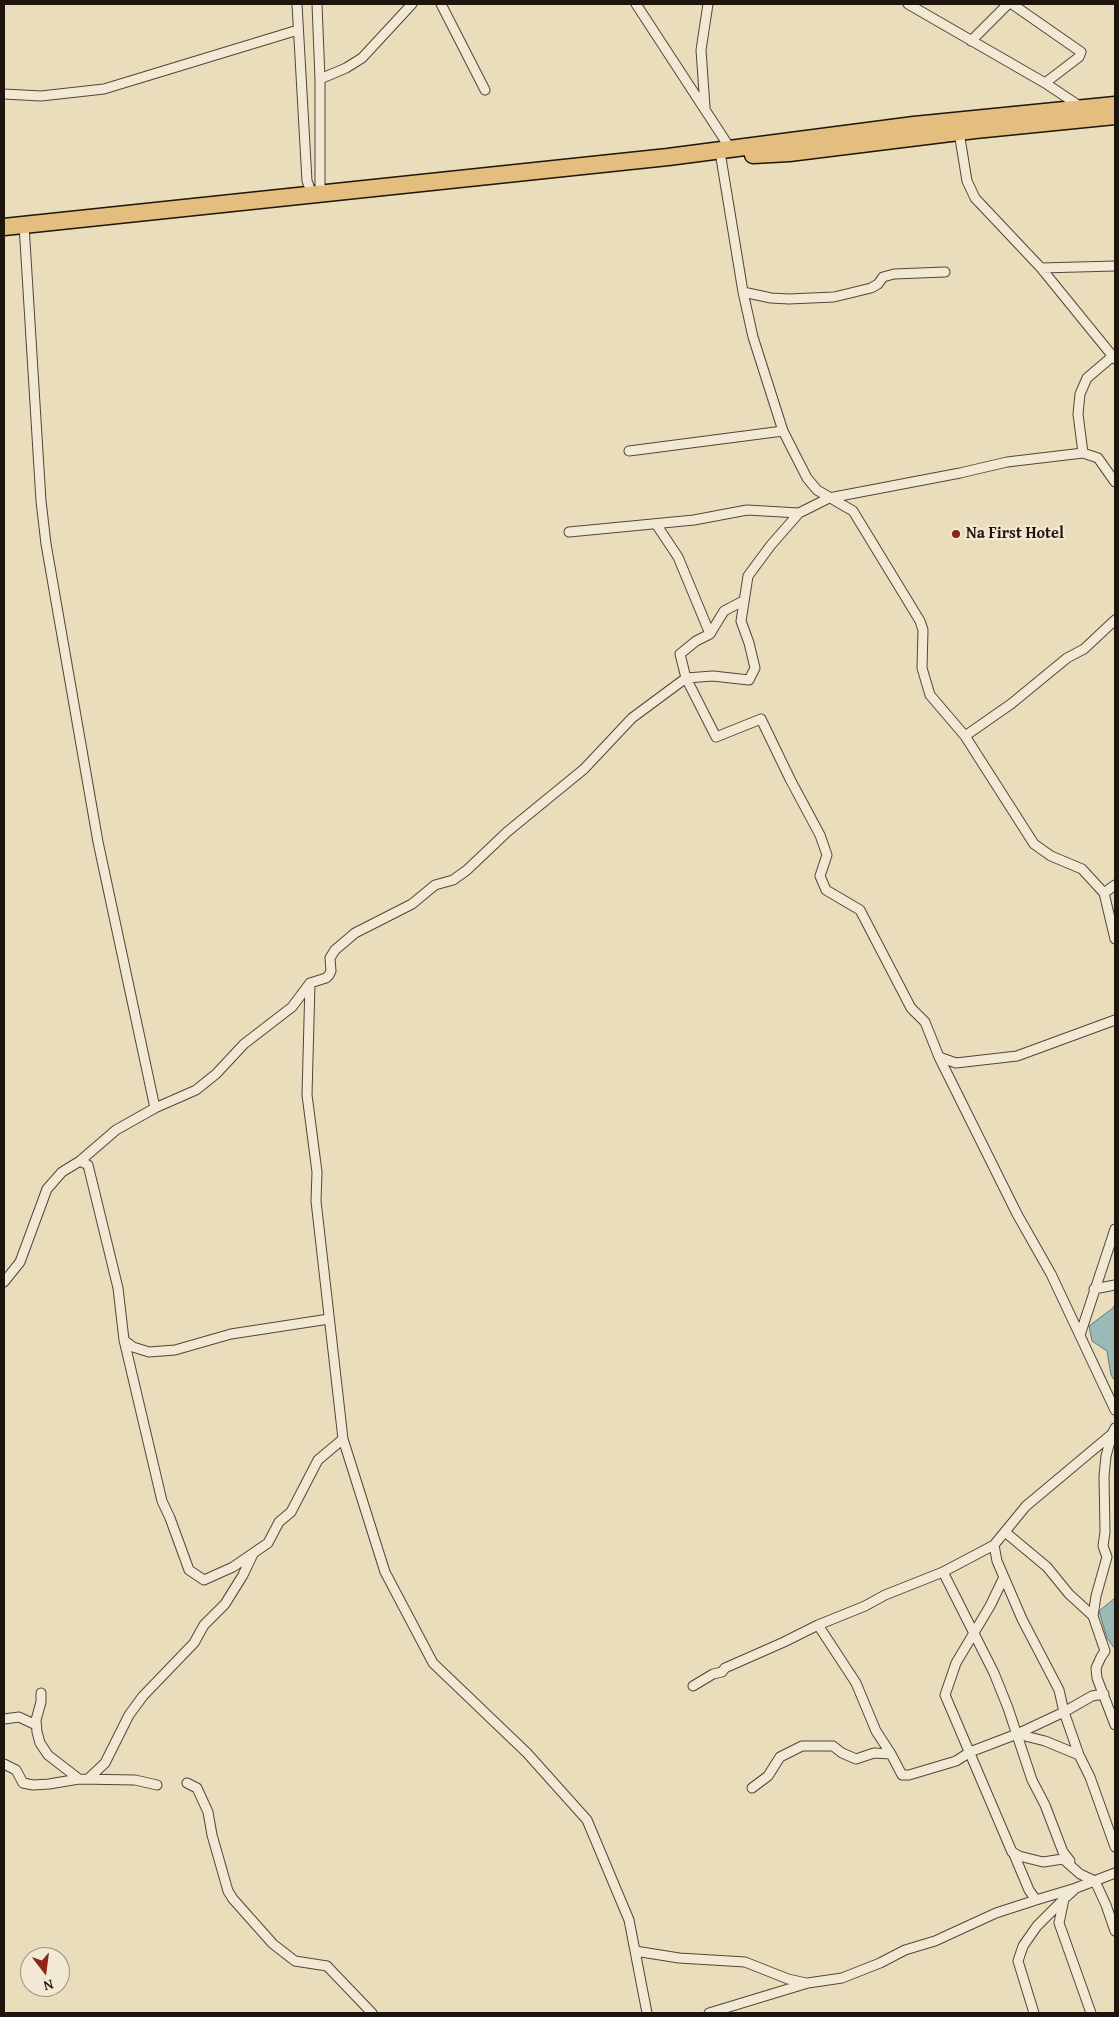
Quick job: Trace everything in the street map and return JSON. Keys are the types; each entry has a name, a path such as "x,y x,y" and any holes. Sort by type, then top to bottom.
{"highway":[{"path":"4,227 668,157 691,160 726,153 958,120 1115,104"},
{"path":"726,153 789,153 959,132 1115,116"}],"street":[{"path":"297,4 307,180 316,194"},
{"path":"316,194 320,79 317,4"},
{"path":"320,79 346,68 362,58 412,4"},
{"path":"440,4 485,90"},
{"path":"636,4 706,110 726,153 743,292 753,337 783,431 810,484 829,498 844,504 854,512 915,612 923,630 922,668 930,695 965,736 1034,844 1051,856 1082,869 1104,893 1115,938"},
{"path":"706,110 701,50 708,4"},
{"path":"908,4 1045,83 1081,108"},
{"path":"971,41 1010,4 1081,52 1079,57 1045,83"},
{"path":"4,94 42,96 104,89 298,30"},
{"path":"959,132 967,181 975,198 1041,268 1114,357 1087,378 1080,394 1078,414 1083,453"},
{"path":"24,225 41,501 46,544 98,842 155,1108"},
{"path":"1041,268 1115,266"},
{"path":"743,292 789,300 834,297 871,288 878,284 883,277 894,274 945,272"},
{"path":"629,451 783,431"},
{"path":"4,1282 20,1262 47,1189 62,1172 80,1161 116,1130 155,1108 196,1090 216,1074 244,1044 292,1007 310,983 326,978 329,975 330,958 335,950 355,933 412,904 435,886 453,880 468,870 507,832 584,769 632,718 686,678 714,676 749,680 755,668 754,657 741,621 748,576 771,545 799,514 829,498 1007,462 1083,453 1098,458 1115,482"},
{"path":"569,532 694,520 747,510 799,514"},
{"path":"656,524 678,558 710,634"},
{"path":"743,601 724,611 710,634 696,640 680,654 686,678 716,737 761,719 820,835 827,855 820,876 826,890 860,910 911,1008 925,1022 940,1057 1017,1214 1051,1274 1115,1410"},
{"path":"965,736 1011,704 1068,658 1084,649 1115,620"},
{"path":"1104,893 1115,885"},
{"path":"310,983 307,1095 317,1172 316,1201 343,1440 385,1572 433,1663 527,1753 587,1820 629,1920 647,2013"},
{"path":"940,1057 956,1063 1017,1056 1115,1020"},
{"path":"80,1161 88,1165 96,1191 118,1288 124,1340 158,1489 188,1570 204,1580 233,1567 268,1543 279,1522 291,1512 318,1460 343,1440"},
{"path":"1080,1335 1115,1229"},
{"path":"1094,1289 1115,1285"},
{"path":"124,1340 133,1347 149,1352 175,1350 231,1334 329,1319"},
{"path":"693,1686 713,1674 722,1672 724,1668 818,1625 865,1606 885,1595 943,1572 994,1545 1026,1506 1114,1431"},
{"path":"1092,1616 1107,1557 1103,1546 1105,1532 1104,1476 1106,1456 1114,1431"},
{"path":"1005,1532 1047,1567 1069,1594 1092,1616 1106,1651 1100,1657 1096,1668 1097,1678 1115,1725"},
{"path":"994,1545 997,1561 1022,1619 1059,1690 1078,1755 1090,1777 1115,1846"},
{"path":"84,1779 105,1763 129,1715 143,1696 194,1643 204,1625 225,1604 243,1575 253,1553"},
{"path":"943,1572 998,1681 1032,1780 1046,1805 1063,1852 1076,1869"},
{"path":"1004,1577 974,1635 956,1663 945,1695 1012,1852 1029,1890 1036,1900"},
{"path":"818,1625 852,1676 876,1731 902,1775 909,1775 956,1761 970,1752 1017,1734 1064,1712 1092,1696 1104,1694"},
{"path":"41,1693 36,1725 40,1743 48,1755 84,1779"},
{"path":"4,1719 19,1717 36,1725"},
{"path":"1017,1734 1045,1741 1078,1755"},
{"path":"752,1788 768,1776 780,1757 802,1746 833,1746 842,1754 856,1759 874,1753 891,1754"},
{"path":"4,1764 16,1770 23,1783 50,1784 84,1779 135,1780 157,1785"},
{"path":"187,1783 197,1788 208,1812 212,1835 226,1876 228,1891 233,1899 273,1944 295,1961 327,1966 372,2013"},
{"path":"1110,1833 1115,1823"},
{"path":"1012,1852 1019,1856 1043,1862 1062,1859 1086,1878 1095,1881 1115,1931"},
{"path":"709,2013 808,1983 842,1978 880,1963 905,1950 934,1941 996,1913 1076,1888 1115,1873"},
{"path":"1034,2013 1018,1960 1023,1946 1037,1926 1076,1888"},
{"path":"1064,1899 1059,1923 1091,2013"},
{"path":"635,1951 678,1958 745,1962 788,1979 808,1983"}],"water":[{"path":"1115,1304 1115,1381 1111,1375 1107,1351 1092,1341 1089,1326 1113,1308"},
{"path":"1115,1598 1115,1649 1107,1638 1099,1611"}],"place":[{"name":"Na First Hotel","path":"956,534"}]}
